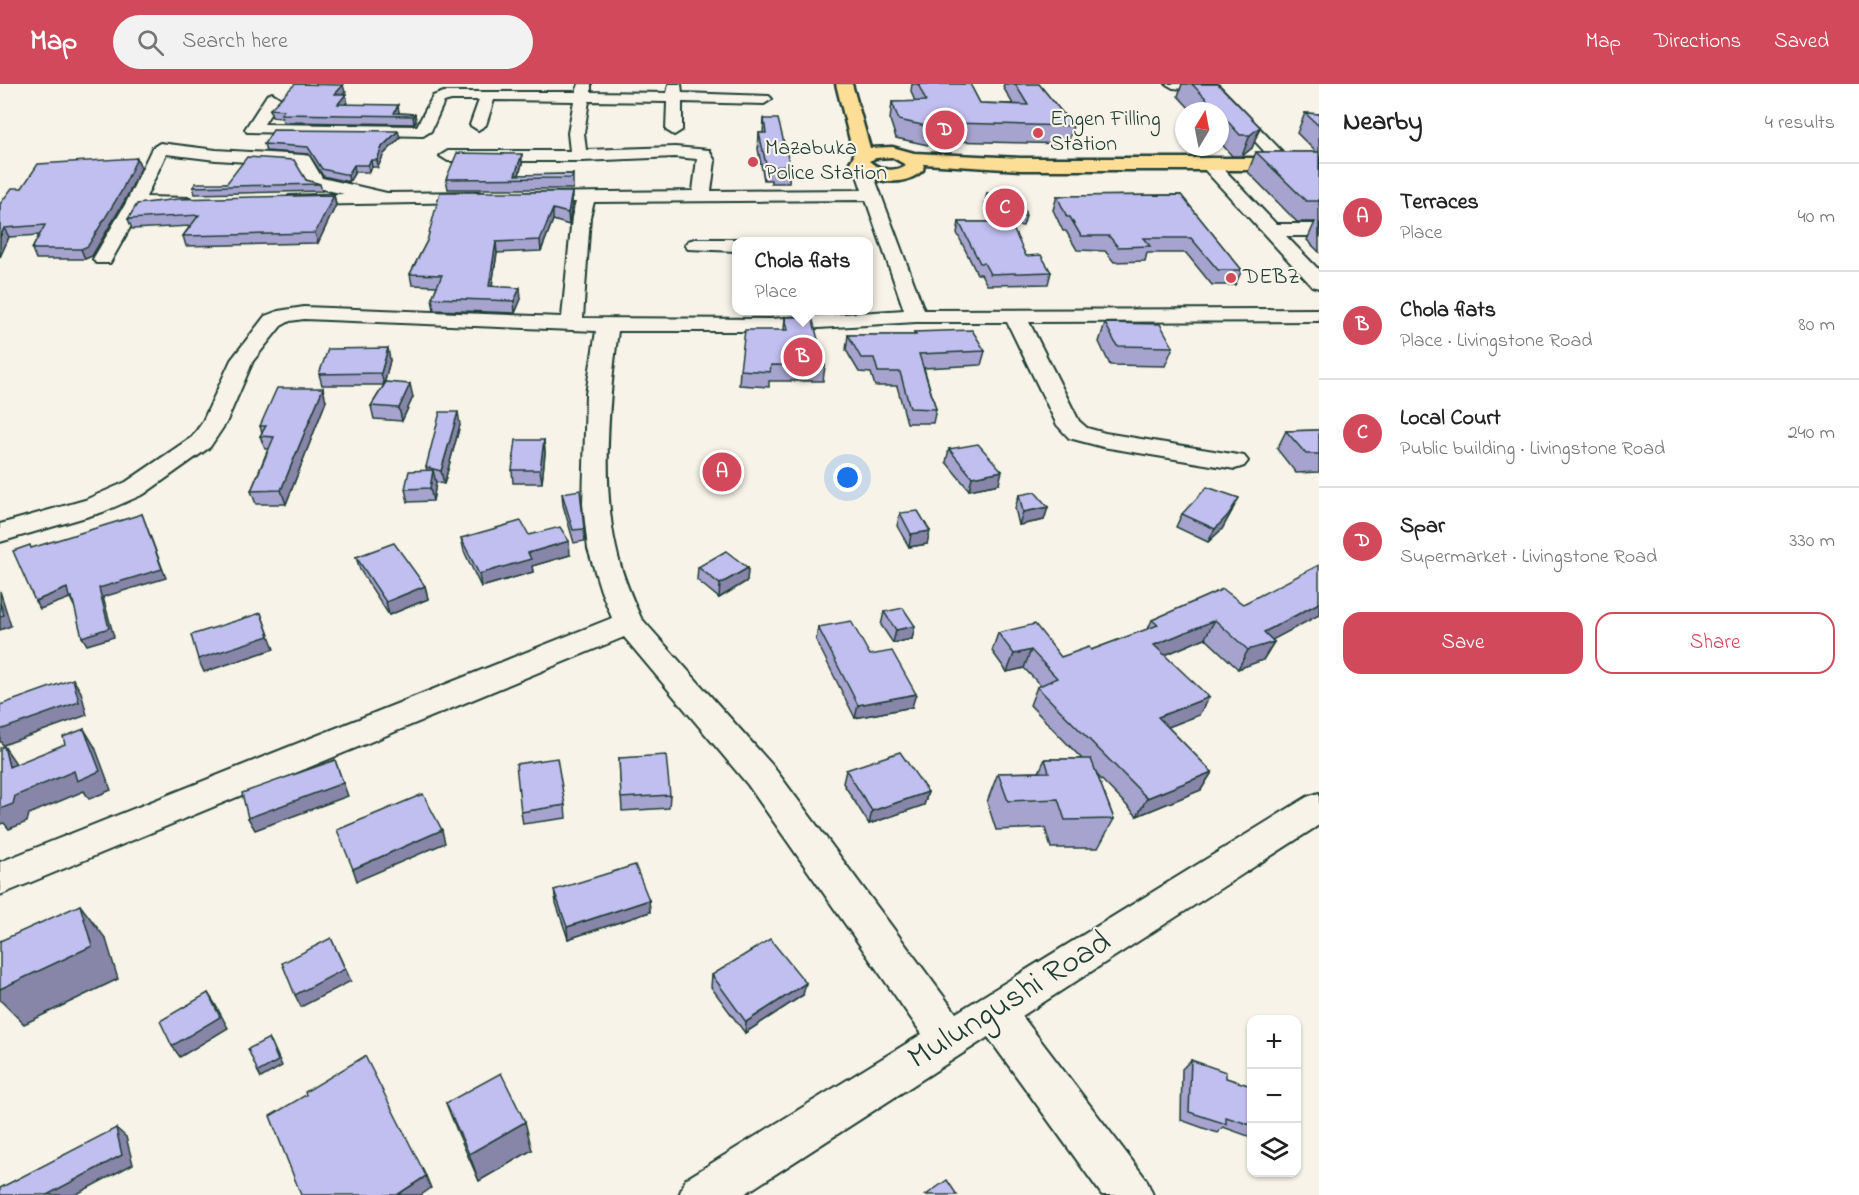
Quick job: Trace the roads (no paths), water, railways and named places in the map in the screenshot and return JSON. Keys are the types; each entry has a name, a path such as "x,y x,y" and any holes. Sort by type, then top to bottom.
{"highway":[{"path":"844,84 858,130 863,162 871,172 896,175 1021,164"},
{"path":"858,130 885,152 910,158 1021,164 1319,164"},
{"path":"863,162 885,152"},
{"path":"896,175 914,170 916,166 910,158"}],"street":[{"path":"1173,84 1212,87 1286,164"},
{"path":"582,156 576,151 574,141 584,92"},
{"path":"674,92 674,130"},
{"path":"272,98 253,129 423,131 438,99 449,95 674,92 764,98"},
{"path":"478,125 488,95"},
{"path":"103,259 135,203 160,148 216,155 303,160 315,181 323,185"},
{"path":"448,156 582,156 675,152 706,156 701,197"},
{"path":"621,154 626,197"},
{"path":"863,162 871,192 916,316"},
{"path":"1209,164 1319,282"},
{"path":"520,197 701,197 871,192 896,175"},
{"path":"289,185 323,185 381,197"},
{"path":"274,200 496,197"},
{"path":"572,324 581,217 586,197"},
{"path":"135,203 198,202"},
{"path":"1269,230 1319,230"},
{"path":"694,245 732,245"},
{"path":"873,247 891,247"},
{"path":"0,534 94,506 135,488 201,442 214,423 242,360 278,318 304,313 608,325 770,325 916,316 1319,315"},
{"path":"1015,316 1069,425 1078,433 1103,440 1235,461"},
{"path":"608,325 598,394 596,504 602,549 615,591 629,623 760,775 950,1039"},
{"path":"0,879 629,623"},
{"name":"Mulungushi Road","path":"702,1195 1319,807"},
{"path":"994,1012 1130,1195"}],"place":[{"name":"Spar","path":"945,130"},
{"name":"Engen Filling Station","path":"1038,133"},
{"name":"Mazabuka Police Station","path":"753,162"},
{"name":"Local Court","path":"1005,208"},
{"name":"DEBZ","path":"1231,278"},
{"name":"Chola flats","path":"803,357"},
{"name":"Terraces","path":"722,472"}]}
